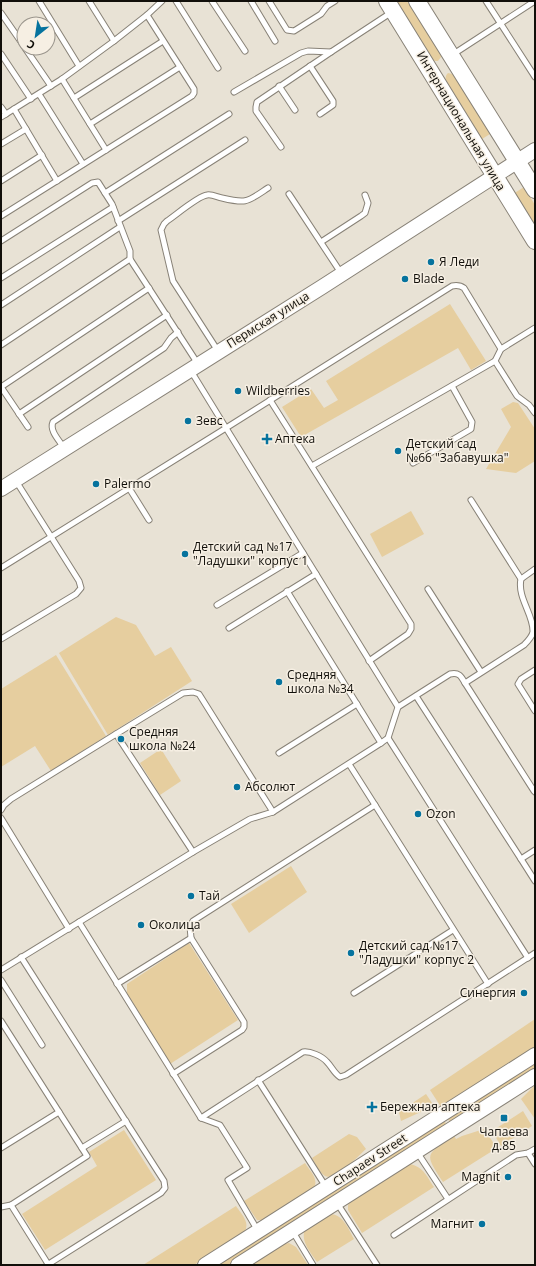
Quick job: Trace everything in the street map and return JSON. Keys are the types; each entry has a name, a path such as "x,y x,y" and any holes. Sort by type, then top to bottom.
{"main road":[{"name":"Интернациональная улица","path":"417,1 535,190"},
{"name":"Интернациональная улица","path":"390,6 535,241"},
{"path":"432,73 452,58"},
{"name":"Пермская улица","path":"1,489 342,274 535,150"},
{"name":"Chapaev Street","path":"206,1265 535,1055"},
{"name":"Chapaev Street","path":"238,1265 535,1076"}],"lane":[{"path":"39,1 79,66"},
{"path":"89,1 114,41"},
{"path":"1,107 3,116 62,79 114,41 162,1"},
{"path":"176,1 218,68"},
{"path":"212,1 245,51"},
{"path":"251,1 275,41"},
{"path":"269,1 288,30 294,31 321,14 327,6 335,1"},
{"path":"486,1 535,77"},
{"path":"452,58 535,1"},
{"path":"281,147 256,111 256,106 260,100 331,52 390,6"},
{"path":"1,13 16,35"},
{"path":"1,216 192,96 194,89 146,15"},
{"path":"74,98 163,41"},
{"path":"234,92 301,53 308,51 331,52"},
{"path":"1,54 31,99"},
{"path":"30,56 51,86"},
{"path":"310,66 333,101 333,105 320,114"},
{"path":"90,124 180,67"},
{"path":"62,79 106,150"},
{"path":"279,86 295,110"},
{"path":"39,94 84,164"},
{"path":"14,109 57,181"},
{"path":"105,193 229,114"},
{"path":"1,144 26,129"},
{"path":"118,221 245,140"},
{"path":"1,181 42,156"},
{"path":"1,241 92,183 98,182 113,207 130,251 130,259 178,332 194,367 226,428 398,707"},
{"path":"218,352 170,276 161,230 164,224 202,196 212,195 238,202 245,202 268,188"},
{"path":"289,194 342,274"},
{"path":"321,242 364,213 368,203 365,195"},
{"path":"1,278 113,207"},
{"path":"1,305 120,227"},
{"path":"1,345 130,259"},
{"path":"1,568 452,286 456,285 464,288 501,349"},
{"path":"28,427 1,387 149,288"},
{"path":"19,414 166,315"},
{"path":"312,466 496,361 501,349 535,328"},
{"path":"65,449 52,429 52,422 164,348 171,338 178,332"},
{"path":"496,361 517,396 529,405 535,413"},
{"path":"413,463 471,429 472,422 452,386"},
{"path":"270,400 411,624 411,629 408,634 369,661"},
{"path":"1,639 76,594 81,588 80,581 16,480"},
{"path":"129,488 149,520"},
{"path":"471,500 522,579"},
{"path":"217,605 303,553"},
{"path":"465,683 524,645 534,633 520,584 522,579 535,569"},
{"path":"229,628 316,574"},
{"path":"428,589 481,672"},
{"path":"287,591 381,743"},
{"path":"535,670 521,679 518,684 535,711"},
{"path":"1,970 193,852 250,819 273,812 381,743 388,738 398,707 450,674 455,673 459,675 465,683 535,792"},
{"path":"1,810 11,799 116,734 183,693 193,692 199,694 273,812"},
{"path":"416,696 535,881"},
{"path":"278,753 357,704"},
{"path":"116,734 193,852"},
{"path":"388,738 528,958"},
{"path":"349,764 488,984"},
{"path":"173,1074 242,1030 244,1027 244,1022 190,938 190,926 193,921 375,805"},
{"path":"1,818 69,929"},
{"path":"521,859 535,850"},
{"path":"79,922 200,1118 220,1125 247,1168 228,1180 258,1231"},
{"path":"354,993 453,930"},
{"path":"118,984 190,938"},
{"path":"200,1118 306,1051 324,1059 335,1074 340,1077 346,1075 535,953"},
{"path":"11,1205 48,1265 161,1193 165,1188 164,1181 22,957"},
{"path":"1,980 42,1045"},
{"path":"1,1021 87,1156 11,1205 1,1207"},
{"path":"258,1080 327,1188"},
{"path":"1,1148 59,1112"},
{"path":"82,1148 126,1121"},
{"path":"394,1235 516,1155 528,1153 535,1149"},
{"path":"417,1151 448,1199"},
{"path":"528,1153 535,1164"},
{"path":"337,1202 377,1265"},
{"path":"292,1231 313,1265"}],"shaded area":[{"path":"395,1 407,1 441,54 438,61 432,60"},
{"path":"448,73 454,75 490,134 482,139 446,80"},
{"path":"524,187 535,205 535,228 513,194"},
{"path":"450,304 486,361 471,370 458,348 301,437 282,407 311,389 324,408 338,400 326,381"},
{"path":"513,402 518,403 535,429 535,461 516,473 486,469 511,427 501,409"},
{"path":"411,511 424,534 382,557 370,534"},
{"path":"116,617 136,625 155,656 171,647 192,681 108,735 59,653"},
{"path":"56,655 106,736 51,771 35,746 1,767 1,689"},
{"path":"161,749 181,781 160,795 140,763"},
{"path":"291,866 307,892 249,933 231,904"},
{"path":"189,943 238,1020 170,1064 127,993 127,984"},
{"path":"535,1019 535,1053 441,1107 430,1090"},
{"path":"535,1062 535,1070 451,1123 447,1118"},
{"path":"535,1085 535,1119 521,1099"},
{"path":"426,1094 434,1106 401,1121 399,1112"},
{"path":"523,1111 532,1126 501,1146 492,1131"},
{"path":"444,1120 447,1126 228,1265 216,1265"},
{"path":"484,1129 497,1148 443,1182 430,1160 430,1155 433,1151 454,1136 456,1139"},
{"path":"124,1130 156,1180 45,1250 22,1214 97,1166 89,1152"},
{"path":"349,1134 357,1137 366,1149 341,1172 330,1177 325,1176 319,1170 312,1158"},
{"path":"305,1163 314,1176 315,1183 312,1190 265,1220 257,1220 244,1201"},
{"path":"410,1164 419,1167 434,1187 362,1233 348,1210 348,1205 351,1200"},
{"path":"236,1206 246,1222 247,1226 244,1233 194,1265 143,1265"},
{"path":"329,1214 338,1216 344,1222 354,1239 317,1262 305,1242 305,1229"},
{"path":"289,1243 296,1247 308,1265 250,1265 284,1244"}],"place":[{"name":"Я Леди","path":"431,262"},
{"name":"Blade","path":"405,279"},
{"name":"Wildberries","path":"238,391"},
{"name":"Зевс","path":"188,421"},
{"name":"Аптека","path":"267,439"},
{"name":"Детский сад №66 \"Забавушка\"","path":"398,451"},
{"name":"Palermo","path":"96,484"},
{"name":"Детский сад №17 \"Ладушки\" корпус 1","path":"185,554"},
{"name":"Средняя школа №34","path":"279,682"},
{"name":"Средняя школа №24","path":"121,739"},
{"name":"Абсолют","path":"237,787"},
{"name":"Ozon","path":"418,814"},
{"name":"Тай","path":"191,896"},
{"name":"Околица","path":"141,925"},
{"name":"Детский сад №17 \"Ладушки\" корпус 2","path":"351,953"},
{"name":"Синергия","path":"524,993"},
{"name":"Бережная аптека","path":"372,1107"},
{"name":"Чапаева д.85","path":"504,1118"},
{"name":"Magnit","path":"508,1177"},
{"name":"Магнит","path":"482,1224"}]}
